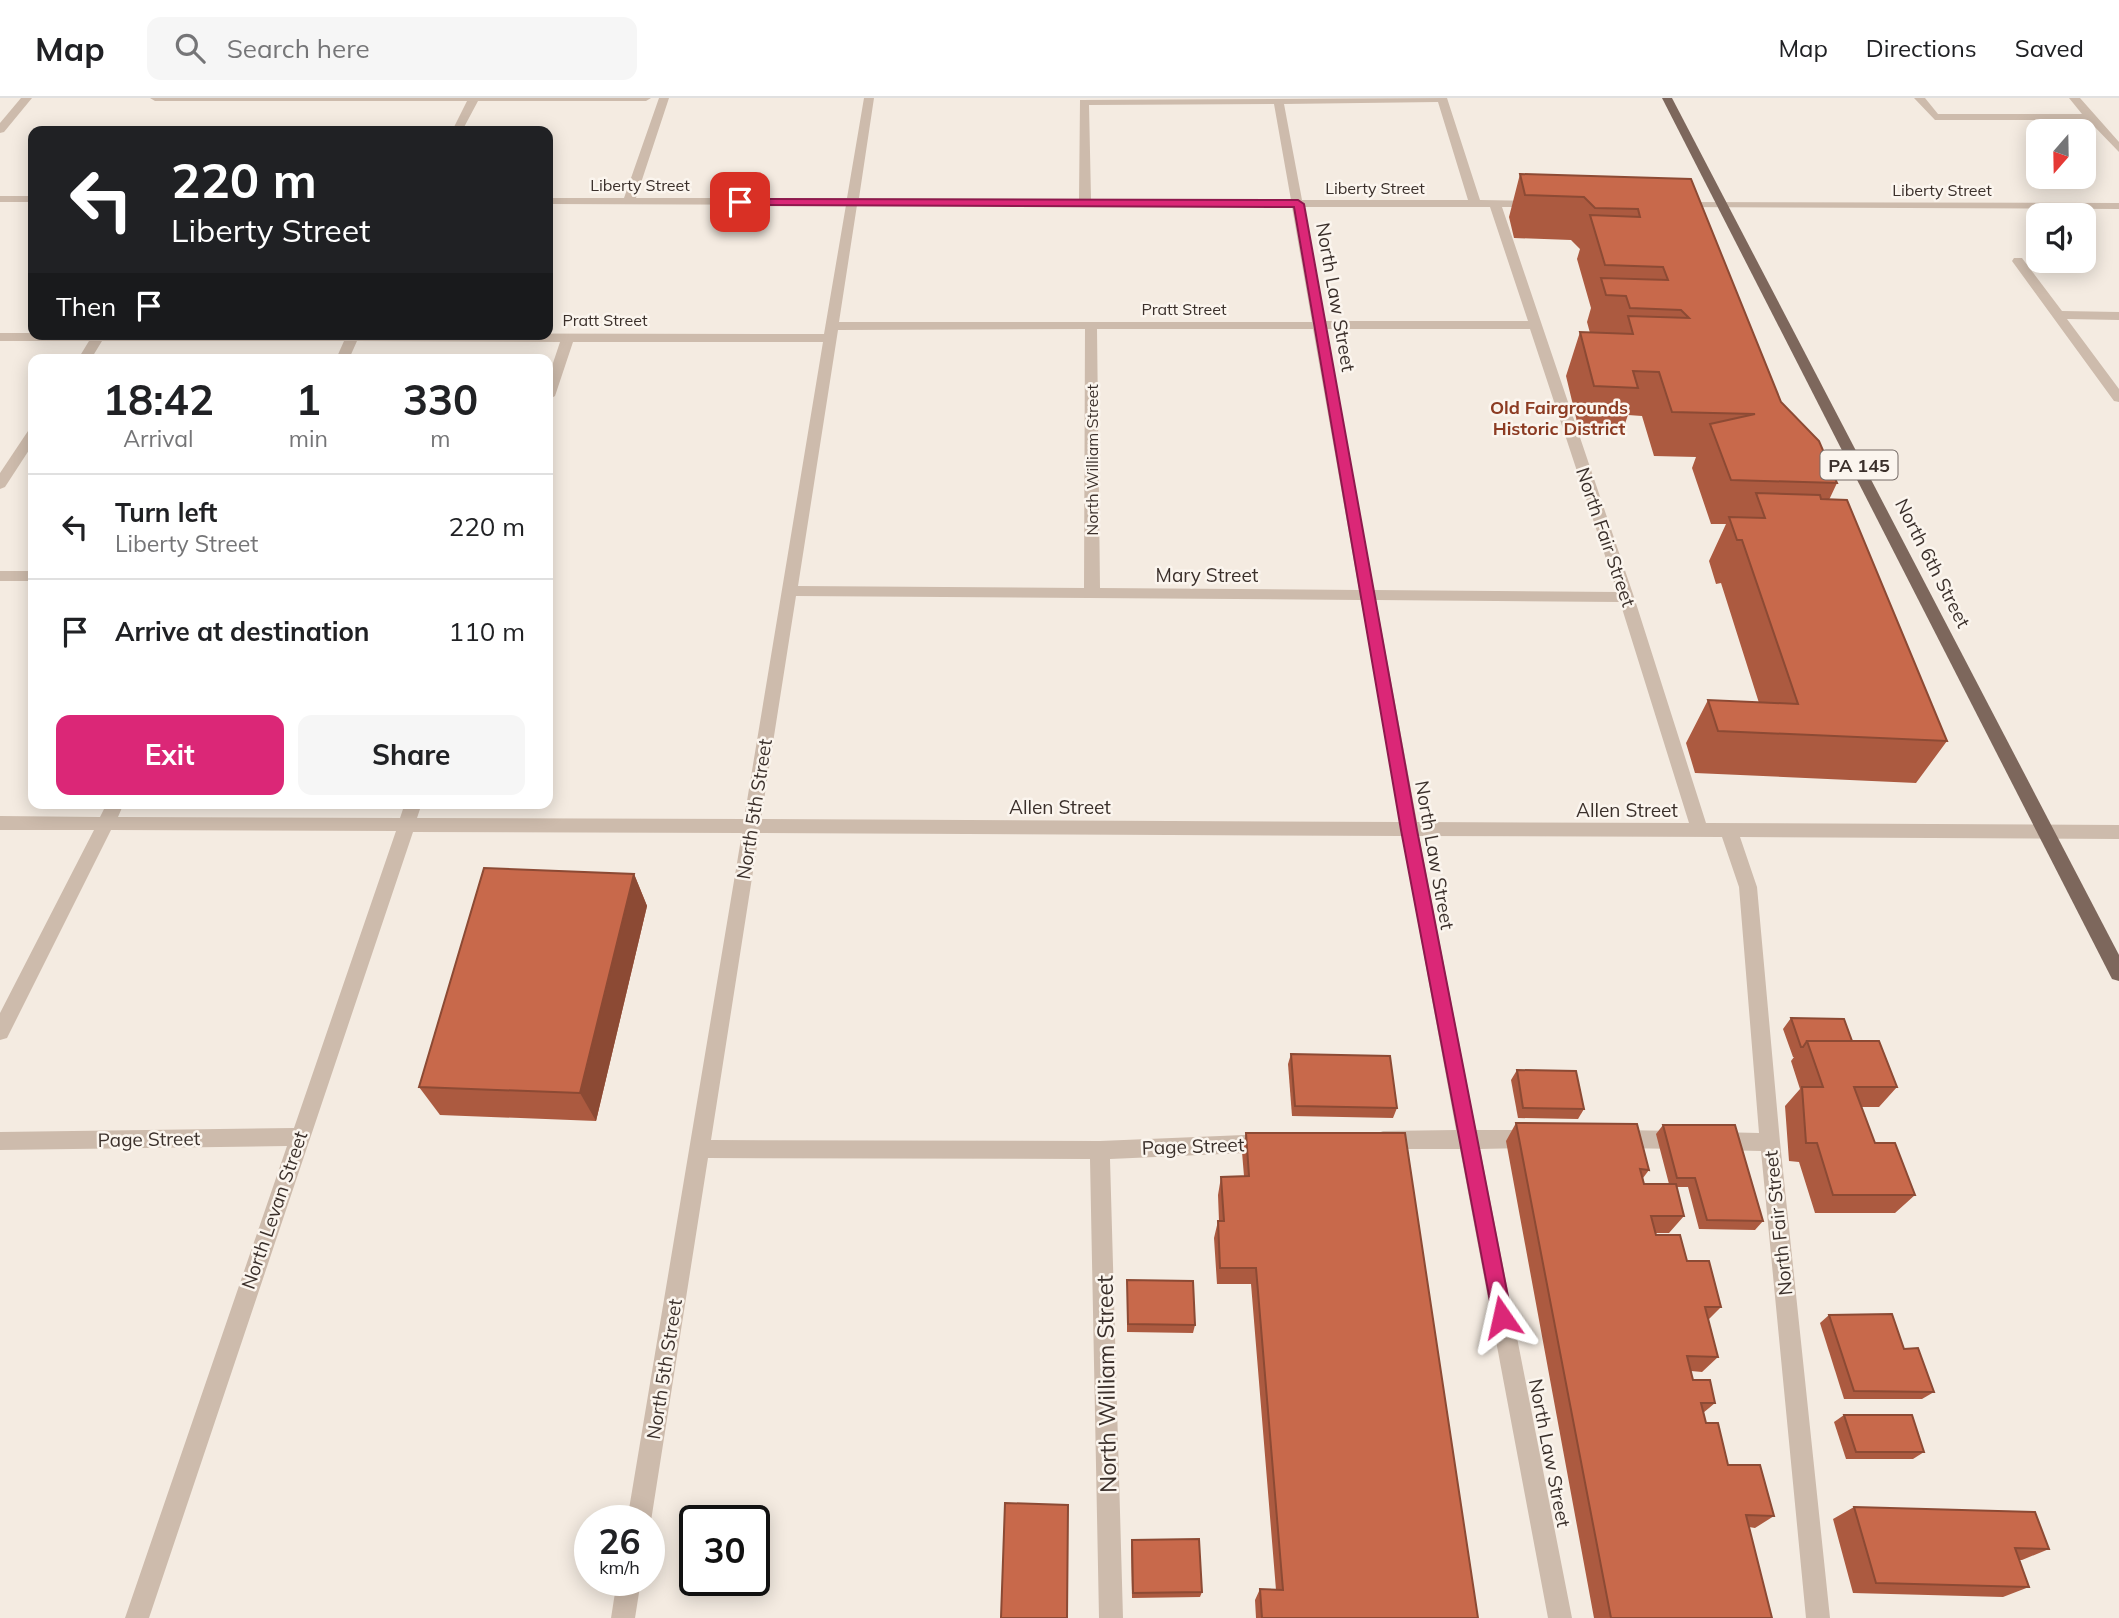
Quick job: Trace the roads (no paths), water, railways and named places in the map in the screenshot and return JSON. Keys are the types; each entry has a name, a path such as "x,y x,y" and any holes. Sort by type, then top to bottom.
{"main road":[{"name":"North 6th Street","path":"1667,98 1725,205 2119,973"}],"street":[{"path":"0,130 27,98"},
{"path":"155,98 646,98"},
{"path":"629,201 664,98"},
{"name":"North 5th Street","path":"642,1505 869,98"},
{"path":"1919,98 1935,117 2091,117"},
{"path":"2074,98 2119,149"},
{"path":"460,126 474,99"},
{"name":"North Law Street","path":"1278,99 1409,830 1560,1618"},
{"path":"1085,203 1084,102 1442,99 1475,204"},
{"path":"0,199 28,200"},
{"name":"Liberty Street","path":"553,201 1549,204"},
{"name":"North Fair Street","path":"1494,204 1626,597 1700,831"},
{"name":"Liberty Street","path":"1671,205 2119,206"},
{"path":"2018,261 2119,398"},
{"path":"2057,315 2119,316"},
{"name":"Pratt Street","path":"553,338 1091,327 1535,325"},
{"name":"North William Street","path":"1091,327 1092,593"},
{"name":"Pratt Street","path":"0,337 28,337"},
{"path":"553,382 568,338"},
{"path":"0,484 28,442"},
{"path":"0,576 28,576"},
{"name":"Mary Street","path":"788,591 1626,597"},
{"path":"0,1032 113,809"},
{"name":"North Levan Street","path":"137,1618 412,809"},
{"name":"Allen Street","path":"0,823 2119,832"},
{"name":"North Fair Street","path":"1729,831 1748,887 1770,1142 1818,1618"},
{"name":"Page Street","path":"0,1141 299,1137"},
{"path":"1368,1140 1547,1139"},
{"path":"1599,1139 1770,1142"},
{"name":"Page Street","path":"701,1149 1100,1150 1289,1143"},
{"name":"North William Street","path":"1100,1150 1111,1618"},
{"path":"623,1618 626,1596"}],"district":[{"name":"Old Fairgrounds Historic District","path":"1559,417"}]}
